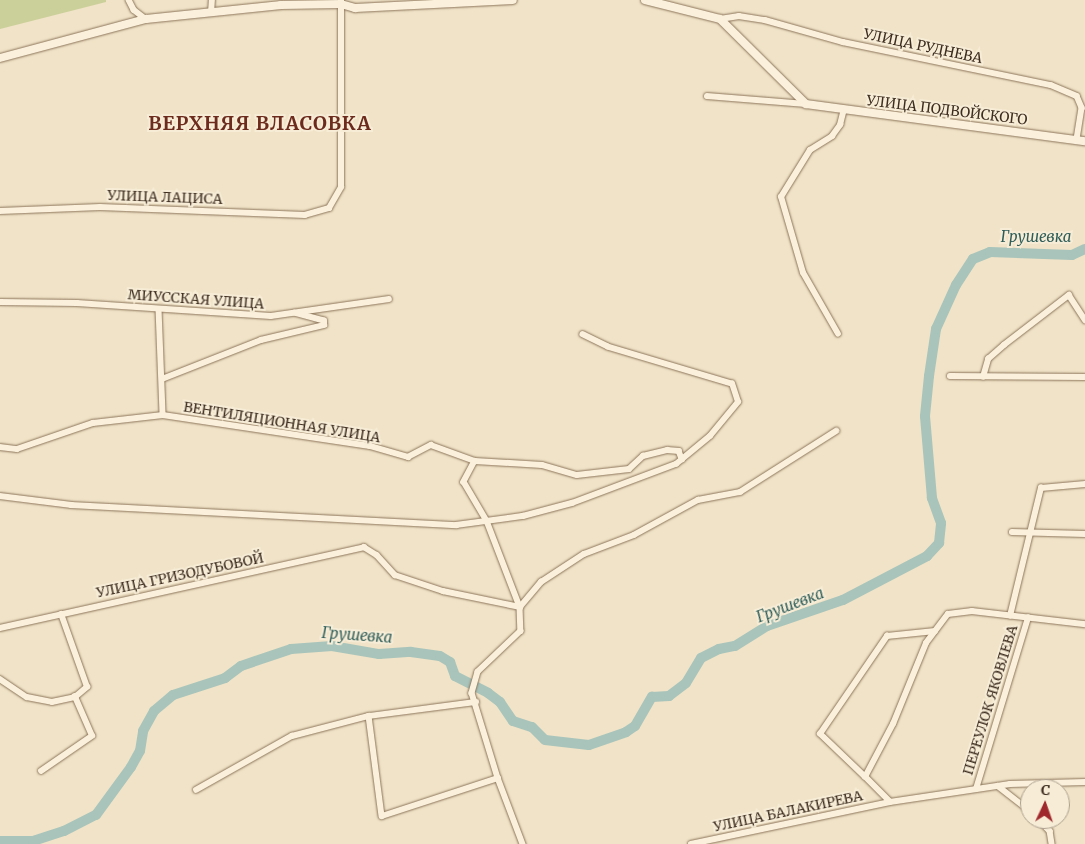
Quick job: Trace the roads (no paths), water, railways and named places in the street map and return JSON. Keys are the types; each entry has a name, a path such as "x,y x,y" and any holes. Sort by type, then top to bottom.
{"street":[{"path":"129,0 134,10 146,19"},
{"path":"211,13 212,0"},
{"path":"0,58 146,19 281,5 341,2 355,8 513,0"},
{"path":"645,0 720,20 806,104"},
{"name":"УЛИЦА ЛАЦИСА","path":"0,211 100,207 305,215 329,208 341,187 341,2"},
{"name":"УЛИЦА РУДНЕВА","path":"720,20 739,16 765,20 843,42 1052,85 1077,96 1082,108 1081,140"},
{"path":"708,96 806,104"},
{"name":"УЛИЦА ПОДВОЙСКОГО","path":"806,104 1081,140"},
{"path":"838,334 803,274 781,197 810,150 832,136 840,125 844,109"},
{"path":"983,377 988,359 1004,344 1069,295 1085,320"},
{"name":"МИУССКАЯ УЛИЦА","path":"0,302 270,316 389,299"},
{"path":"159,309 163,415"},
{"path":"162,379 261,340 324,325 324,321 295,313"},
{"path":"0,496 71,505 456,525 523,516 572,503 676,464 710,436 738,402 732,384 608,347 583,335"},
{"path":"950,376 1085,377"},
{"name":"ВЕНТИЛЯЦИОННАЯ УЛИЦА","path":"0,447 17,449 93,423 163,415 370,446 408,457 431,446 475,461 542,465 578,475 629,469 643,456 667,450 679,451 682,459"},
{"path":"520,607 541,582 584,554 634,535 698,500 740,492 836,431"},
{"path":"475,461 464,482 487,521 520,607 521,631 478,672 472,693 498,778 523,844"},
{"path":"1010,616 1041,488 1085,484"},
{"path":"1012,532 1085,534"},
{"name":"УЛИЦА ГРИЗОДУБОВОЙ","path":"0,628 364,547 377,555 395,576 443,590 520,607"},
{"path":"865,777 893,724 926,643 948,614 972,612 1085,624"},
{"path":"0,678 27,697 52,702 75,697 88,687 62,614"},
{"name":"ПЕРЕУЛОК ЯКОВЛЕВА","path":"976,789 1028,618"},
{"path":"890,802 820,734 887,636 935,631"},
{"path":"41,771 92,736 75,697"},
{"path":"196,790 292,736 369,716 476,702"},
{"path":"369,716 382,816 498,778"},
{"name":"УЛИЦА БАЛАКИРЕВА","path":"690,844 890,802 998,786 1085,782"},
{"path":"998,786 1020,803"},
{"path":"1047,829 1050,832 1052,844"}],"waterway":[{"name":"Грушевка","path":"0,841 33,841 64,831 96,815 131,767 140,751 143,731 154,711 173,695 225,678 241,666 291,649 332,646 379,654 411,652 440,656 450,662 455,676 488,693 500,702 513,721 532,727 545,740 589,745 626,732 635,726 652,697 669,696 686,683 701,658 719,649 735,646 767,626 843,600 927,556 939,543 941,523 932,498 925,416 929,376 936,329 956,285 973,259 990,252 1072,255 1085,249"}],"district":[{"name":"ВЕРХНЯЯ ВЛАСОВКА","path":"260,124"}]}
